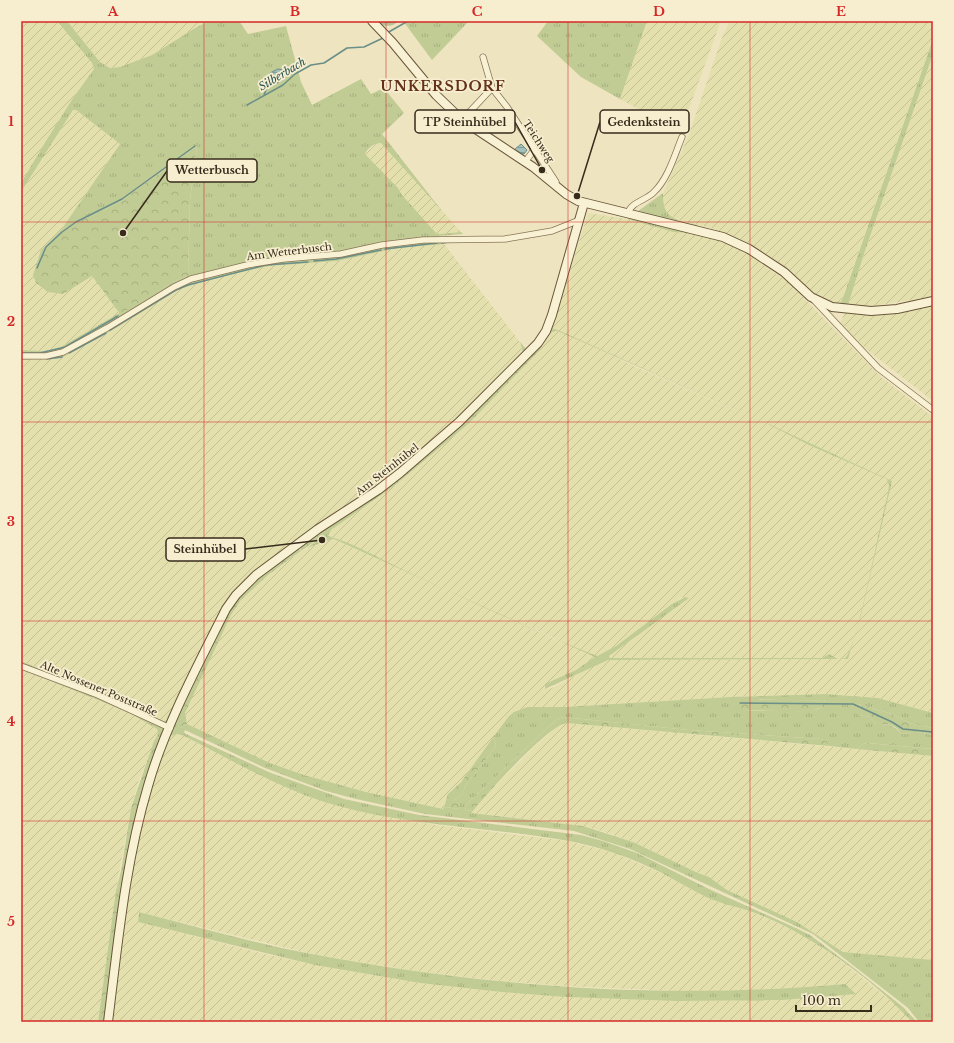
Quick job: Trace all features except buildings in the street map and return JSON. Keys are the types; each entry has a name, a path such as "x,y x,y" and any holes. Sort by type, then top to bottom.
{"street":[{"path":"372,21 436,95 462,120 525,162 566,194 584,203 716,234 749,249 784,272 811,297 878,368 933,410"},
{"name":"Teichweg","path":"483,57 492,88 507,107 556,182 555,184"},
{"path":"462,120 492,88"},
{"path":"631,214 630,207 654,192 663,180 682,136"},
{"path":"525,162 534,150"},
{"name":"Am Steinhübel","path":"108,1022 121,916 148,785 170,728 226,609 246,584 318,529 378,490 400,473 459,422 538,343 546,331 552,315 577,222 584,203"},
{"name":"Am Wetterbusch","path":"21,356 46,356 63,352 108,328 174,287 202,276 247,265 283,259 341,254 382,245 423,240 505,239 552,231 577,222"},
{"path":"811,297 832,307 871,311 898,308 933,301"},
{"path":"828,315 832,307"},
{"name":"Alte Nossener Poststraße","path":"21,666 98,695 170,728"}],"shaded area":[{"path":"21,21 57,21 92,63 94,69 73,98 21,183"},
{"path":"67,21 209,21 152,55 120,67 110,68 100,62"},
{"path":"647,21 721,21 681,130 676,130 620,99"},
{"path":"730,21 933,21 933,39 841,302 838,304 828,301 813,292 780,264 748,243 714,229 671,218 666,211 663,202 663,193 688,137 723,35"},
{"path":"933,54 933,297 865,307 848,305 865,251"},
{"path":"73,110 76,110 120,144 61,230 41,250 92,276 120,314 59,348 44,351 21,350 21,192"},
{"path":"377,143 381,143 395,157 461,232 436,233 402,195 398,188 365,154"},
{"path":"588,213 627,219 673,232 689,232 707,236 743,250 787,281 881,377 933,417 933,713 878,698 825,694 730,697 564,707 527,707 514,712 509,716 461,782 450,791 443,809 366,792 304,775 270,763 188,725 185,720 185,713 231,615 241,600 268,575 301,551 330,539 334,539 397,567 338,539 328,536 329,531 394,486 467,425 539,351 550,333 560,331 552,328","holes":["586,343 689,389 755,419 636,367","681,598 688,598 609,656 610,658 822,658 829,654 838,659 845,658 849,654 863,606 848,659 608,660 602,661 550,689 544,688 545,685 576,670 596,657 583,652 597,656 616,646","502,616 532,628 565,644"]},
{"path":"444,244 520,342 523,353 460,417 390,477 245,580 233,591 220,613 170,720 163,721 21,661 21,360 61,358 111,331 179,289 219,277 269,266 337,261 398,248"},
{"path":"933,304 933,401 866,349 840,323 845,312"},
{"path":"21,669 130,713 155,726 158,733 138,783 131,808 116,890 98,1022 21,1022"},
{"path":"566,723 933,756 933,960 843,952 797,922 727,890 709,877 633,842 602,831 583,826 471,813 487,794 535,746 559,725"},
{"path":"171,735 182,735 286,787 336,805 368,813 436,825 567,841 615,853 659,872 705,896 763,916 801,934 840,960 901,1009 912,1022 111,1022 129,885 137,845 153,781","holes":["139,912 316,955 422,972 565,986 677,991 781,990 845,984 782,1000 676,1001 565,997 501,992 420,983 315,965 265,954 138,922"]}],"green space":[{"path":"57,21 67,21 100,62 110,68 120,67 152,55 209,21 239,21 248,34 286,26 301,82 312,105 361,79 371,94 384,88 404,113 382,134 442,211 381,143 372,146 365,154 398,188 402,195 436,233 461,232 463,234 438,236 444,244 398,248 337,261 269,266 219,277 179,289 111,331 61,358 21,360 21,350 44,351 59,348 173,282 188,276 190,199 197,146 120,202 61,230 120,144 76,110 73,110 21,192 21,183 73,98 94,69 92,63"},
{"path":"376,21 398,21 387,26 379,25"},
{"path":"403,21 469,21 432,60"},
{"path":"548,21 647,21 620,99 581,77 537,36"},
{"path":"933,39 933,54 865,251 848,305 838,304 841,302 845,292"},
{"path":"197,146 190,199 188,276 173,282 120,314 92,276 63,294 48,292 36,283 33,275 41,250 61,230 120,202"},
{"path":"663,193 663,202 668,213 677,220 698,225 696,233 673,232 627,219"},
{"path":"552,328 756,419 560,332 556,331 550,333"},
{"path":"537,341 542,346 539,351 539,347 473,411 477,415 467,425 464,421 299,549 301,551 291,558 290,555 238,596 185,699 180,728 187,724 270,763 304,775 366,792 443,809 444,807 459,809 455,800 462,794 466,785 496,746 494,736 509,716 514,712 527,707 564,707 730,697 825,694 878,698 933,713 933,728 909,723 892,714 858,704 858,715 870,717 876,724 890,725 896,728 901,734 917,732 933,735 933,749 868,743 863,744 856,749 829,746 827,741 821,739 689,730 563,717 556,720 467,804 465,810 473,811 471,813 583,826 633,842 709,877 727,890 797,922 843,952 933,960 933,1022 919,1022 908,1008 813,934 630,849 574,831 425,814 326,791 265,768 185,730 184,733 271,773 344,799 419,815 581,835 637,853 709,889 810,935 903,1007 917,1022 912,1022 897,1006 862,976 823,948 803,936 763,916 706,897 638,862 593,846 569,841 540,836 393,818 335,805 315,799 276,783 182,735 176,734 171,736 153,781 122,888 119,886 116,890 141,796 160,737 156,738 158,733 157,729 130,713 21,669 21,661 163,721 170,720 220,613 233,592 260,567 390,477 460,417 523,353 520,342 527,350","holes":["760,699 796,701 825,700 822,707 811,711 745,710"]},
{"path":"540,347 539,351 477,415 473,411"},
{"path":"464,421 467,425 394,486 301,551 300,546"},
{"path":"762,421 892,481 861,615 856,632 887,498 889,486 887,479 809,445"},
{"path":"332,528 328,536 359,548 448,591 334,539 306,549"},
{"path":"290,555 291,558 268,575 241,600 231,615 185,713 187,724 180,728 176,725 178,717 228,611 251,582 286,556"},
{"path":"448,591 551,637 502,616"},
{"path":"685,597 689,598 609,656 610,658 822,658 829,654 838,659 845,658 850,650 855,634 848,659 608,660 545,689 545,684 576,670 595,657 551,637 597,656 616,646 672,604"},
{"path":"739,699 825,700 822,707 808,712 745,710 736,712 731,709 733,702"},
{"path":"849,700 892,714 909,723 933,728 933,735 917,732 901,734 899,730 893,726 887,724 876,724 870,717 858,715 847,710"},
{"path":"563,717 689,730 821,739 827,741 829,746 566,723 557,727 518,761 473,811 465,810 467,804 556,720"},
{"path":"494,736 496,746 466,785 462,794 455,800 460,803 459,809 444,807 448,794 461,782"},
{"path":"160,737 162,739 141,796 124,879 120,878 131,808 154,741 156,738"},
{"path":"868,743 932,749 933,756 856,749 863,744"},
{"path":"119,886 122,888 115,930 104,1022 98,1022 116,890"},
{"path":"139,912 295,951 382,966 448,975 580,988 646,990 713,991 779,989 845,984 856,994 782,1000 676,1001 565,997 420,983 315,965 138,922"}],"water":[{"path":"278,69 283,70 285,74 284,77 279,82 269,85 266,80 270,73"},
{"path":"521,144 527,150 524,154 514,150"}],"waterway":[{"name":"Silberbach","path":"387,33 408,21"},
{"name":"Silberbach","path":"347,48 364,47 383,38"},
{"name":"Silberbach","path":"247,105 283,85 295,74 311,65 324,63 347,48"},
{"path":"264,95 269,82"},
{"path":"37,268 46,247 62,232 76,222 122,199 195,146"},
{"path":"442,243 450,242"},
{"path":"385,249 437,243"},
{"path":"314,261 336,259 381,250"},
{"path":"110,330 176,290 188,285 266,265 308,262"},
{"path":"21,353 40,353 65,347 118,316"},
{"path":"69,353 106,333"},
{"path":"47,359 62,357"},
{"path":"740,703 853,704 892,722 903,729 933,732"}],"place":[{"name":"TP Steinhübel","path":"542,170"},
{"name":"Gedenkstein","path":"577,196"},
{"name":"Wetterbusch","path":"123,233"},
{"name":"Steinhübel","path":"322,540"}],"district":[{"name":"UNKERSDORF","path":"443,86"}]}
